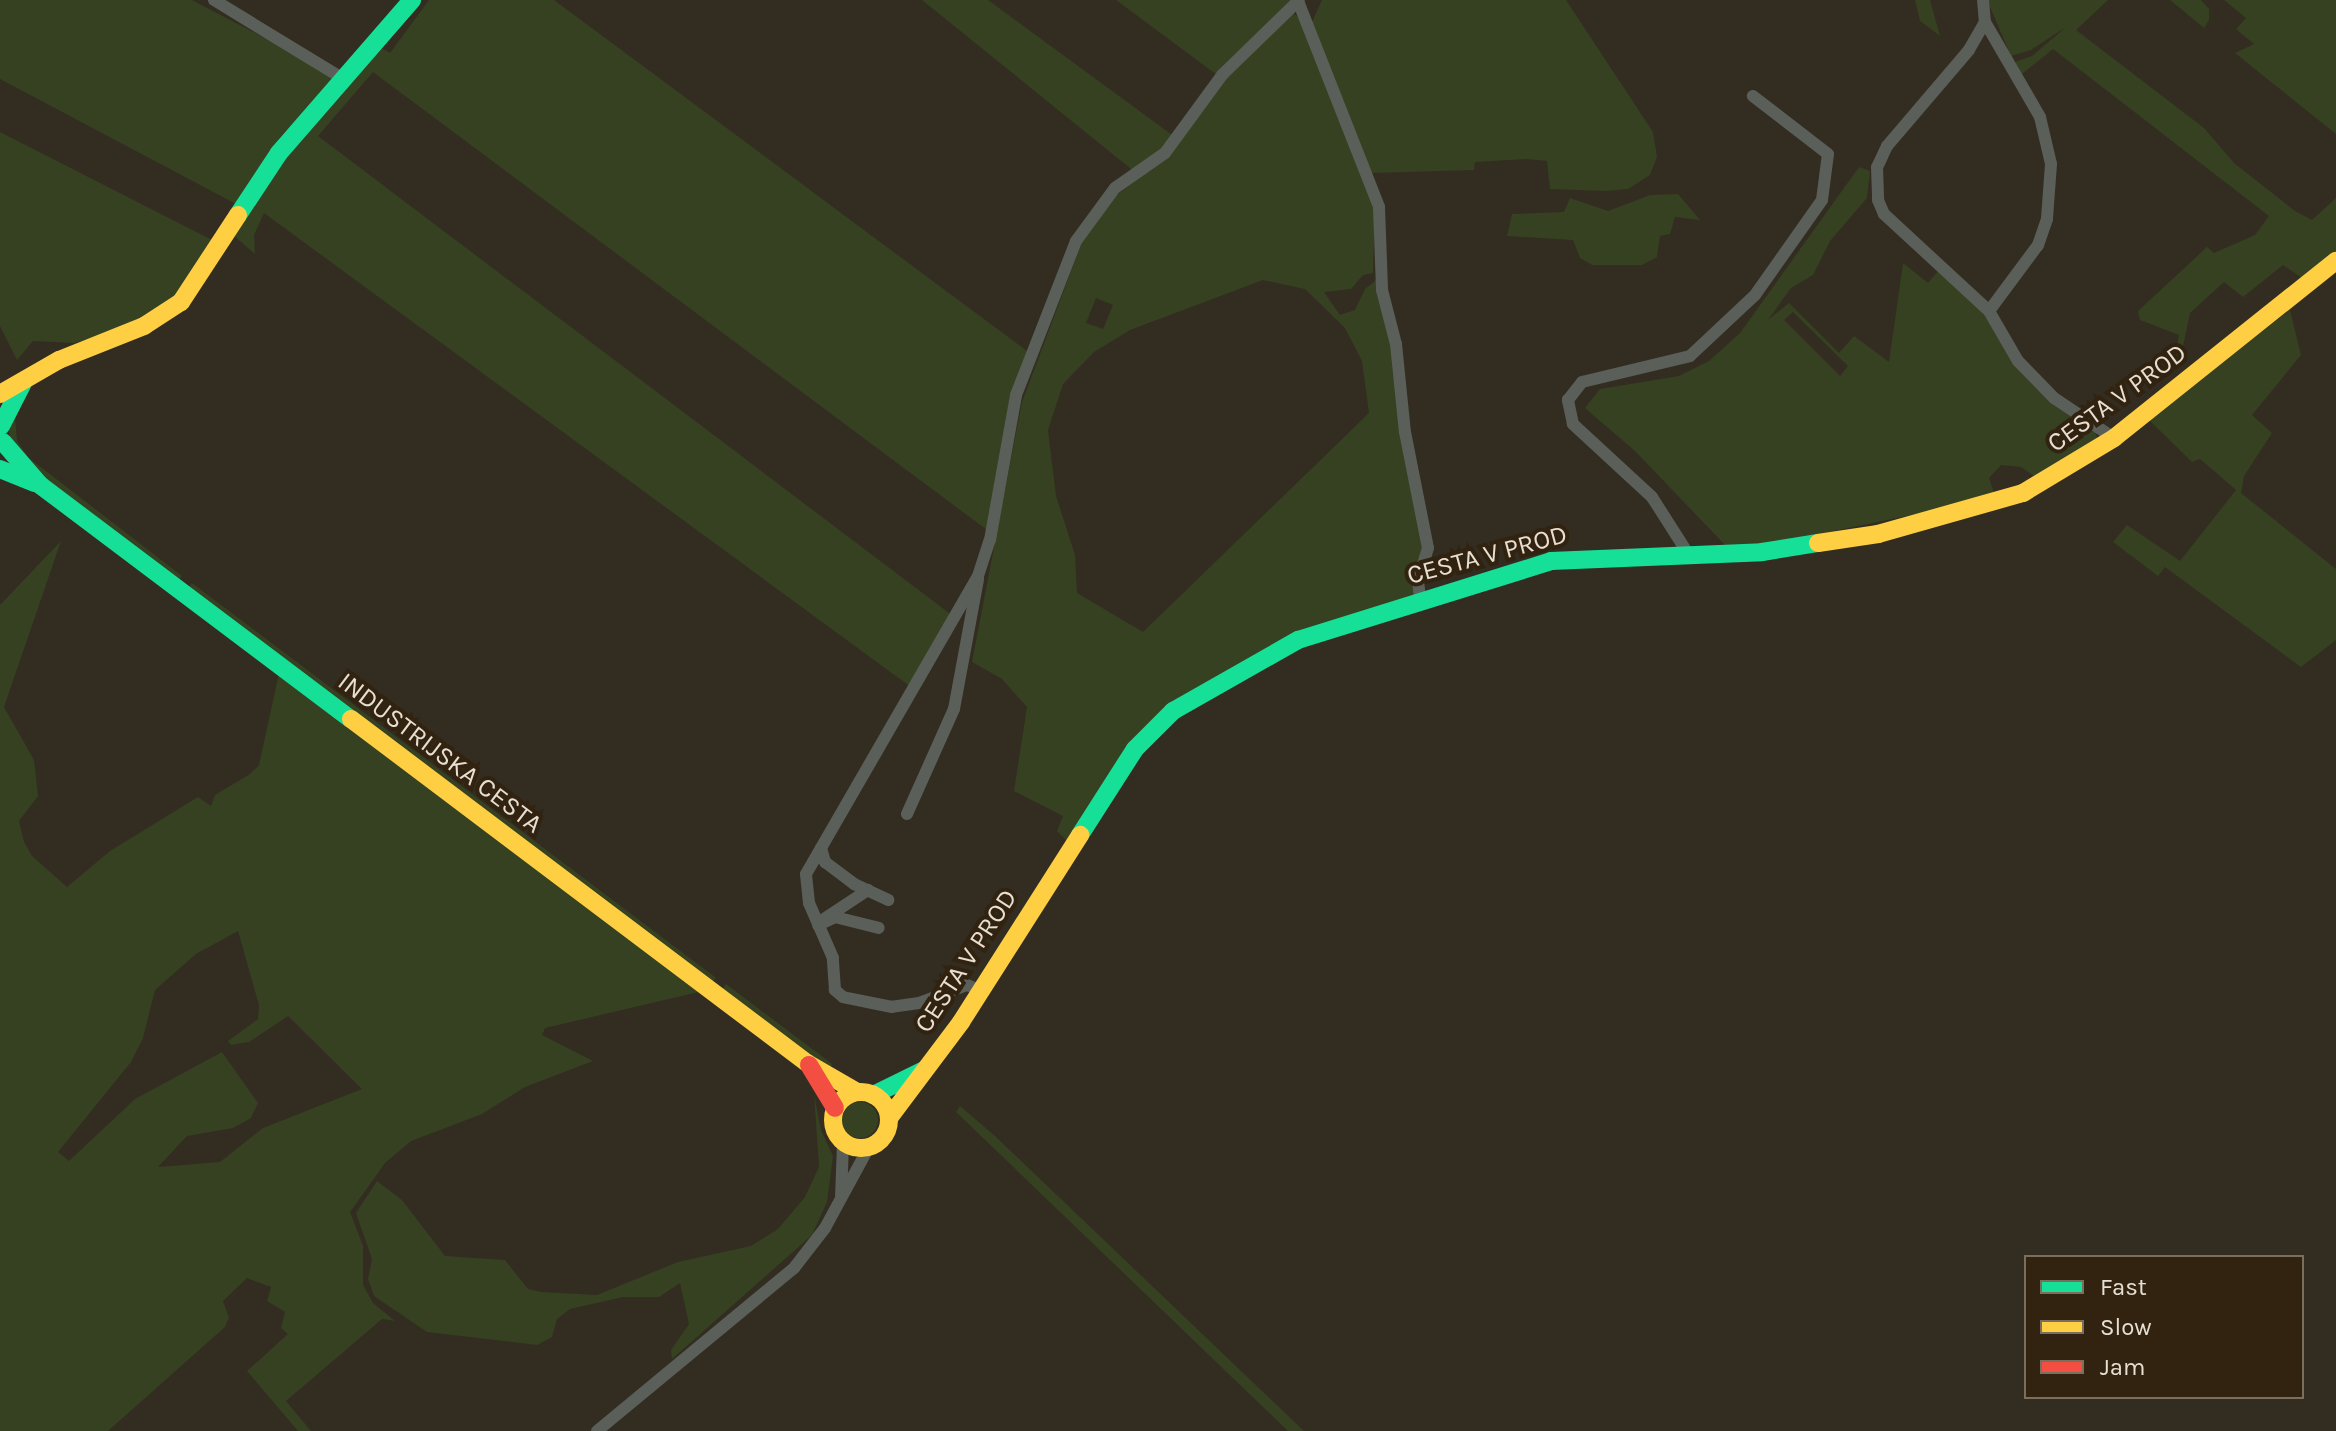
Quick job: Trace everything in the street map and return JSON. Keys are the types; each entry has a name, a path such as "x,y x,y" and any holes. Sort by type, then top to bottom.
{"street":[{"path":"214,0 345,80"},
{"path":"0,394 59,360 144,326 181,302 204,274 265,172 412,0"},
{"path":"1983,0 1985,22 2040,117 2051,164 2047,219 2038,245 1989,311"},
{"path":"907,814 954,709 978,576 990,540 1016,395 1076,241 1115,188 1165,153 1222,75 1298,1 1379,207 1382,290 1396,344 1405,432 1427,538 1418,580 1420,599"},
{"path":"1985,22 1969,50 1887,146 1877,167 1884,214 1989,311 2018,361 2054,398 2114,438"},
{"path":"1687,552 1652,497 1573,424 1568,400 1582,382 1690,356 1725,329 1755,295 1822,200 1828,154 1753,96"},
{"name":"CESTA V PROD","path":"889,1118 980,990 1135,749 1173,711 1298,640 1420,599 1551,561 1687,552 1762,552 1878,534 2023,493 2114,438 2336,261"},
{"path":"1,436 23,382"},
{"name":"INDUSTRIJSKA CESTA","path":"1,436 40,485 807,1063 865,1093"},
{"name":"INDUSTRIJSKA CESTA","path":"0,469 40,485"},
{"path":"978,576 821,848 805,887 833,958 835,990 843,997 892,1007 919,1003 967,985 980,990"},
{"path":"821,848 825,862 889,900"},
{"path":"818,925 835,908 868,890"},
{"path":"818,925 835,917 879,928"},
{"name":"INDUSTRIJSKA CESTA","path":"807,1063 835,1108"},
{"name":"CESTA V PROD","path":"865,1093 924,1069"},
{"path":"597,1431 794,1268 822,1234 869,1147 882,1139 889,1118 865,1093 835,1108 834,1130 843,1143 841,1198"},
{"path":"843,1143 869,1147"}],"green space":[{"path":"0,0 192,0 326,70 333,81 281,136 236,204 0,79"},
{"path":"429,0 554,0 1031,354 991,533 373,72 318,136 957,619 915,690 264,213 254,235 255,254 233,235 262,187 381,48 390,53"},
{"path":"922,0 988,0 1175,137 1136,173"},
{"path":"1116,0 1291,0 1217,75"},
{"path":"1322,0 1566,0 1653,132 1657,157 1650,175 1628,189 1605,191 1550,189 1547,161 1527,159 1475,162 1474,170 1371,173 1312,22"},
{"path":"1915,0 1930,0 1940,36 1920,21"},
{"path":"1987,0 2108,0 2076,30 2204,128 2234,163 2295,211 2312,220 2336,198 2336,252 2302,278 2283,265 2243,297 2224,282 2190,313 2181,356 2175,358 2179,335 2140,320 2138,311 2207,247 2214,253 2255,235 2269,216 2053,49 2022,74 2015,62 2032,56 2066,27 2031,50 2011,56"},
{"path":"2170,0 2201,0 2209,9 2209,20 2204,28"},
{"path":"2224,0 2336,0 2336,134 2235,53 2254,44 2236,29 2246,18"},
{"path":"1293,13 1300,18 1375,207 1373,273 1363,275 1351,289 1324,292 1340,315 1355,310 1365,289 1376,280 1387,313 1429,536 1413,595 1176,702 1067,841 1057,831 1063,816 1014,791 1027,707 1002,679 972,662 1022,402 1082,242 1113,198 1158,164 1212,92","holes":["1263,280 1305,289 1345,328 1362,361 1369,413 1143,632 1077,593 1075,555 1056,496 1048,430 1063,384 1094,352 1130,330","1096,298 1113,305 1103,329 1086,323"]},
{"path":"0,132 216,242 180,295 126,328 74,343 33,341 17,360 0,326"},
{"path":"1859,167 1870,171 1867,198 1830,241 1813,275 1791,288 1768,320 1789,303 1839,353 1854,336 1889,362 1903,263 1928,283 1940,269 1970,297 2052,401 2095,432 2098,440 2035,477 2021,467 2001,465 1989,478 1994,493 1945,508 1776,543 1725,545 1635,451 1585,408 1600,389 1679,376 1709,361 1740,333","holes":["1793,312 1848,366 1840,376 1784,320"]},
{"path":"1678,194 1700,220 1675,217 1670,234 1660,236 1657,257 1642,265 1592,265 1580,258 1573,240 1507,236 1512,214 1564,212 1570,198 1608,211 1650,195"},
{"path":"2290,310 2301,355 2252,415 2272,433 2244,476 2241,493 2336,569 2336,640 2301,667 2165,567 2158,576 2113,542 2127,525 2180,561 2236,490 2200,459 2192,462 2148,419"},
{"path":"15,417 17,441 29,458 182,576 178,581 48,483 11,443 8,426"},
{"path":"61,541 4,707 34,760 38,796 19,821 24,842 32,856 67,887 110,851 198,797 211,806 215,795 259,765 279,673 703,991 545,1028 542,1035 593,1061 525,1087 482,1114 411,1141 385,1163 350,1212 363,1246 363,1285 373,1303 395,1321 382,1319 286,1401 311,1431 298,1431 247,1371 288,1334 281,1328 285,1312 267,1301 271,1287 247,1278 223,1301 229,1318 225,1327 108,1431 0,1431 0,605","holes":["238,931 259,1005 258,1019 228,1041 231,1045 249,1042 288,1016 362,1089 263,1128 220,1162 158,1167 187,1136 233,1128 251,1118 258,1103 222,1052 135,1099 69,1161 58,1152 131,1062 143,1038 155,990 196,954"]},
{"path":"192,583 716,978 712,983 188,588"},
{"path":"726,984 832,1064 829,1069 722,989"},
{"path":"814,1094 821,1130 833,1156 827,1202 812,1235 672,1359 671,1350 689,1324 680,1283 659,1297 623,1297 570,1309 557,1319 552,1337 537,1345 427,1332 374,1296 368,1279 372,1259 356,1213 377,1181 402,1200 445,1256 505,1260 528,1289 541,1292 597,1295 678,1262 751,1246 778,1229 805,1197 819,1167"},
{"path":"860,1102 873,1107 878,1120 873,1133 860,1138 847,1133 842,1120 847,1107"},
{"path":"960,1106 1304,1431 1288,1431 956,1112"}],"traffic: fast":[{"path":"238,215 279,153 412,0"},
{"path":"1,426 23,383"},
{"path":"3,442 40,485 351,719"},
{"path":"0,469 34,483"},
{"path":"1080,835 1135,749 1173,711 1298,640 1551,561 1762,552 1818,543"},
{"path":"873,1095 922,1071"}],"traffic: slow":[{"path":"0,394 59,360 144,326 181,302 238,215"},
{"path":"1818,543 1878,534 2023,493 2114,438 2336,261"},
{"path":"351,719 807,1063 857,1092"},
{"path":"889,1118 961,1022 1080,835"},
{"path":"861,1092 881,1100 889,1120 881,1140 861,1148 841,1140 833,1120 841,1100 861,1092"}],"traffic: jam":[{"path":"809,1065 835,1108"}]}
